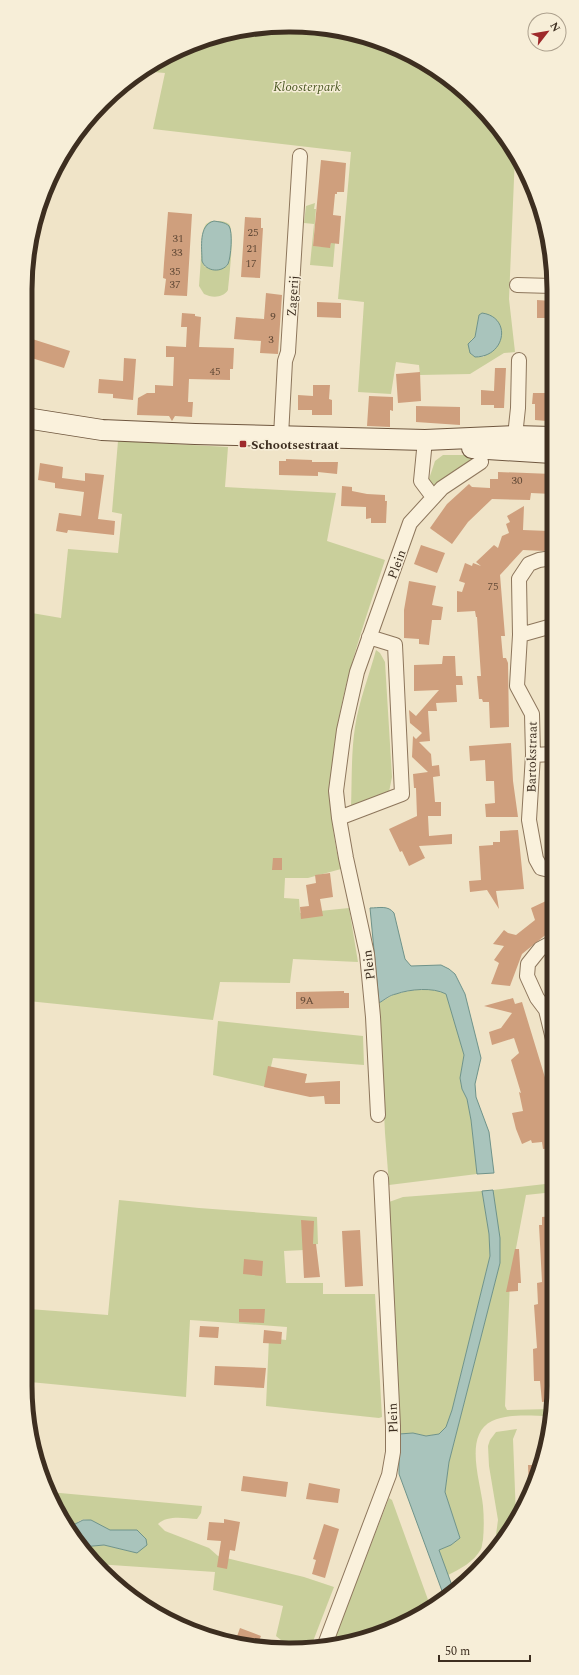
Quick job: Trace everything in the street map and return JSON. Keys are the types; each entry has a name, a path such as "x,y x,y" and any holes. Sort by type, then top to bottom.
{"main road":[{"path":"32,419 102,430 432,440 515,436 547,437"},
{"path":"432,440 497,451 547,453"}],"street":[{"name":"Zagerij","path":"281,436 285,361 289,345 300,156"},
{"path":"517,285 547,286"},
{"path":"497,451 515,436 518,408 519,360"},
{"path":"432,440 421,481 433,497"},
{"name":"Plein","path":"378,1115 368,954 346,858 336,791 344,730 357,672 410,523 442,488 481,462"},
{"name":"Bartokstraat","path":"547,559 529,564 519,579 520,635 517,686 532,714 533,755 529,820 536,859 541,868 547,870"},
{"path":"520,635 547,627"},
{"path":"339,818 402,794 395,645 370,637"},
{"path":"533,755 547,754"},
{"path":"547,945 540,949 528,964 527,976 537,998 547,1006"},
{"name":"Plein","path":"327,1640 387,1481 393,1452 393,1426 380,1178"}],"green space":[{"name":"Kloosterpark","path":"290,32 323,34 372,46 418,66 446,85 472,107 504,146 515,164 509,299 515,352 504,353 470,374 420,375 419,365 396,362 391,394 358,392 364,302 338,299 351,152 153,129 165,73 151,72 191,52 223,41 256,34","holes":["479,315 484,357 475,357 470,353 471,340 475,337"]},
{"path":"315,203 314,209 316,209 313,246 330,247 331,243 335,243 333,267 310,265 314,224 304,223 306,206"},
{"path":"211,221 222,221 229,224 231,228 232,245 228,290 220,296 210,296 204,294 199,286 203,231 202,261 205,267 227,266 229,261 231,233 203,229 206,224"},
{"path":"118,441 228,447 225,487 336,493 327,541 385,560 349,673 340,712 334,751 331,790 333,830 341,869 308,878 285,878 284,898 299,899 300,913 349,908 358,962 293,959 290,983 220,982 213,1020 32,1001 32,613 61,618 68,549 118,553 122,514 112,512"},
{"path":"443,455 484,455 433,489 426,488 435,461"},
{"path":"376,650 380,653 385,662 392,777 389,792 351,807 352,757 355,727"},
{"path":"414,990 439,990 446,994 449,1002 464,1055 460,1078 462,1089 467,1099 471,1120 477,1174 389,1185 379,1003 395,994"},
{"path":"218,1021 363,1036 364,1065 273,1058 266,1087 213,1075"},
{"path":"547,1184 547,1193 526,1195 510,1280 505,1406 507,1410 546,1409 545,1416 499,1418 483,1428 478,1437 476,1448 477,1473 482,1496 483,1510 484,1532 482,1547 475,1558 462,1568 448,1575 439,1550 451,1545 460,1538 445,1492 449,1462 500,1263 493,1190"},
{"path":"482,1191 489,1234 490,1256 452,1410 446,1428 439,1434 426,1436 413,1433 399,1434 389,1202 403,1197"},
{"path":"119,1200 317,1217 318,1244 304,1245 304,1250 284,1251 286,1283 323,1283 323,1294 375,1294 382,1417 379,1418 266,1406 269,1338 286,1340 287,1327 190,1320 186,1397 32,1382 32,1309 108,1315"},
{"path":"517,1429 513,1439 516,1508 504,1529 495,1540 498,1520 489,1466 488,1446 490,1440 496,1432"},
{"path":"56,1493 202,1506 201,1513 197,1519 171,1518 158,1524 165,1531 209,1548 218,1556 304,1577 334,1587 313,1642 284,1643 276,1636 283,1606 213,1590 215,1572 104,1565 89,1546 104,1545 133,1552 129,1530 112,1531 85,1519 76,1523 74,1527"},
{"path":"389,1498 392,1500 429,1602 388,1623 356,1634 334,1639"}],"water":[{"path":"214,221 222,222 229,226 231,233 231,250 228,264 222,269 218,270 210,269 204,265 202,261 203,232 209,223"},
{"path":"482,313 492,316 498,322 501,329 501,336 499,344 493,351 485,355 475,357 470,353 468,344 475,337 479,315"},
{"path":"380,907 392,910 405,959 411,966 441,965 449,969 455,974 465,994 481,1058 475,1084 476,1097 489,1132 494,1173 477,1174 471,1120 467,1099 462,1089 460,1078 464,1055 446,994 435,990 415,990 389,996 379,1003 370,908"},
{"path":"493,1190 500,1238 500,1263 449,1462 445,1492 460,1538 451,1545 439,1550 452,1585 443,1593 399,1474 399,1434 413,1433 426,1436 439,1434 446,1427 452,1410 490,1256 489,1234 482,1191"},
{"path":"83,1520 91,1520 110,1530 137,1530 146,1539 147,1545 137,1553 104,1545 89,1546 75,1529 74,1526 75,1524"}],"building":[{"path":"321,160 346,163 344,192 337,192 337,194 335,194 333,215 341,216 339,244 331,243 330,248 313,246"},
{"path":"168,212 192,214 187,296 164,295 166,279 163,278"},
{"path":"245,217 261,218 261,228 263,228 260,278 241,277"},
{"path":"266,293 282,295 278,354 260,353 261,341 234,339 236,317 264,319"},
{"path":"537,300 547,301 547,318 537,318"},
{"path":"317,302 341,303 341,318 317,317"},
{"path":"182,313 195,314 195,316 201,317 199,347 234,348 233,369 230,369 230,380 189,379 188,402 193,402 192,417 175,416 172,421 169,416 137,415 138,398 147,393 155,393 155,385 173,386 174,357 166,357 166,346 186,347 187,327 181,327"},
{"path":"32,339 70,351 64,368 32,358"},
{"path":"124,358 136,359 133,400 113,398 113,394 98,393 99,379 123,381"},
{"path":"495,368 506,368 504,408 494,408 494,405 481,405 481,390 494,391"},
{"path":"420,372 421,401 398,403 396,374"},
{"path":"313,385 330,385 329,399 332,400 332,415 312,415 312,410 298,410 298,395 313,396"},
{"path":"533,393 547,393 547,421 535,420 535,404 532,404"},
{"path":"369,396 393,397 393,411 390,410 390,427 367,426"},
{"path":"416,406 460,407 460,425 416,422"},
{"path":"286,459 312,460 312,462 338,462 337,474 318,472 318,476 279,475 279,461 286,461"},
{"path":"40,463 63,467 62,478 85,481 85,473 104,475 98,519 115,521 114,535 68,530 67,533 56,531 59,513 81,516 84,492 55,488 55,483 38,480"},
{"path":"498,472 547,474 547,494 531,493 530,500 492,499 468,522 452,544 430,528 447,504 469,484 472,487 490,488 490,479 498,479"},
{"path":"342,486 352,487 352,491 385,495 385,501 387,501 386,523 371,523 371,518 366,519 366,507 341,506"},
{"path":"524,506 523,530 547,531 547,550 523,550 500,575 505,636 501,636 503,658 506,658 508,663 509,727 490,728 489,702 483,702 482,699 479,699 477,676 481,676 477,617 475,611 457,612 457,591 462,592 465,583 459,581 465,563 472,566 473,563 481,566 476,562 494,545 498,548 502,536 509,533 506,524 510,522 507,516"},
{"path":"421,545 445,553 437,573 414,564"},
{"path":"409,581 436,586 432,605 443,607 441,620 432,620 429,645 419,644 419,639 404,638 404,610"},
{"path":"443,656 455,656 456,676 462,676 463,685 456,685 457,702 436,703 437,711 428,711 430,741 419,742 431,754 432,766 439,765 440,776 433,777 435,802 441,802 441,816 428,816 429,836 452,834 452,844 419,846 425,858 409,866 402,851 400,852 389,829 417,816 416,788 414,788 413,774 428,772 412,757 413,736 416,739 422,733 410,723 409,710 416,716 439,690 414,691 414,665 442,664"},
{"path":"511,743 513,781 518,817 486,817 485,804 495,803 494,781 486,781 485,760 470,761 469,746"},
{"path":"518,830 524,889 496,891 499,909 487,890 470,892 469,881 481,880 479,846 493,845 493,842 500,842 500,831"},
{"path":"273,858 282,858 282,870 272,870"},
{"path":"330,873 333,897 320,899 323,916 301,919 300,907 309,906 306,885 316,883 315,875"},
{"path":"546,901 547,934 522,954 510,986 491,984 499,963 494,960 504,946 493,944 504,930 508,933 516,935 535,920 531,908"},
{"path":"344,991 344,993 349,993 349,1008 296,1009 296,992"},
{"path":"513,998 515,1004 522,1002 547,1084 545,1085 547,1092 547,1149 543,1149 542,1142 532,1143 531,1140 522,1144 516,1129 512,1113 523,1111 519,1092 521,1093 511,1060 519,1053 514,1038 492,1045 489,1032 501,1028 512,1013 484,1006"},
{"path":"268,1066 307,1074 305,1083 340,1081 340,1104 325,1104 324,1096 310,1097 264,1087"},
{"path":"542,1217 547,1217 547,1386 546,1402 542,1402 540,1381 534,1381 533,1349 537,1348 534,1305 538,1304 537,1283 542,1282 539,1225 542,1225"},
{"path":"301,1220 314,1221 313,1244 316,1244 320,1277 304,1278"},
{"path":"360,1230 363,1286 345,1287 342,1231"},
{"path":"515,1249 519,1249 521,1283 518,1283 518,1291 506,1292"},
{"path":"244,1259 263,1261 262,1276 243,1274"},
{"path":"239,1309 265,1309 264,1323 239,1322"},
{"path":"200,1326 219,1327 218,1338 199,1337"},
{"path":"264,1330 282,1332 281,1344 263,1343"},
{"path":"215,1366 266,1368 264,1388 214,1385"},
{"path":"528,1465 534,1465 533,1468 529,1480"},
{"path":"243,1476 288,1482 286,1497 241,1491"},
{"path":"309,1483 340,1489 338,1503 306,1499"},
{"path":"224,1519 240,1522 235,1551 230,1550 227,1569 217,1567 221,1541 207,1540 209,1522 224,1523"},
{"path":"324,1524 339,1529 325,1578 312,1574 316,1560 313,1559"},
{"path":"240,1628 261,1636 259,1641 237,1637"}],"place":[{"name":"Schootsestraat","path":"243,444"}]}
